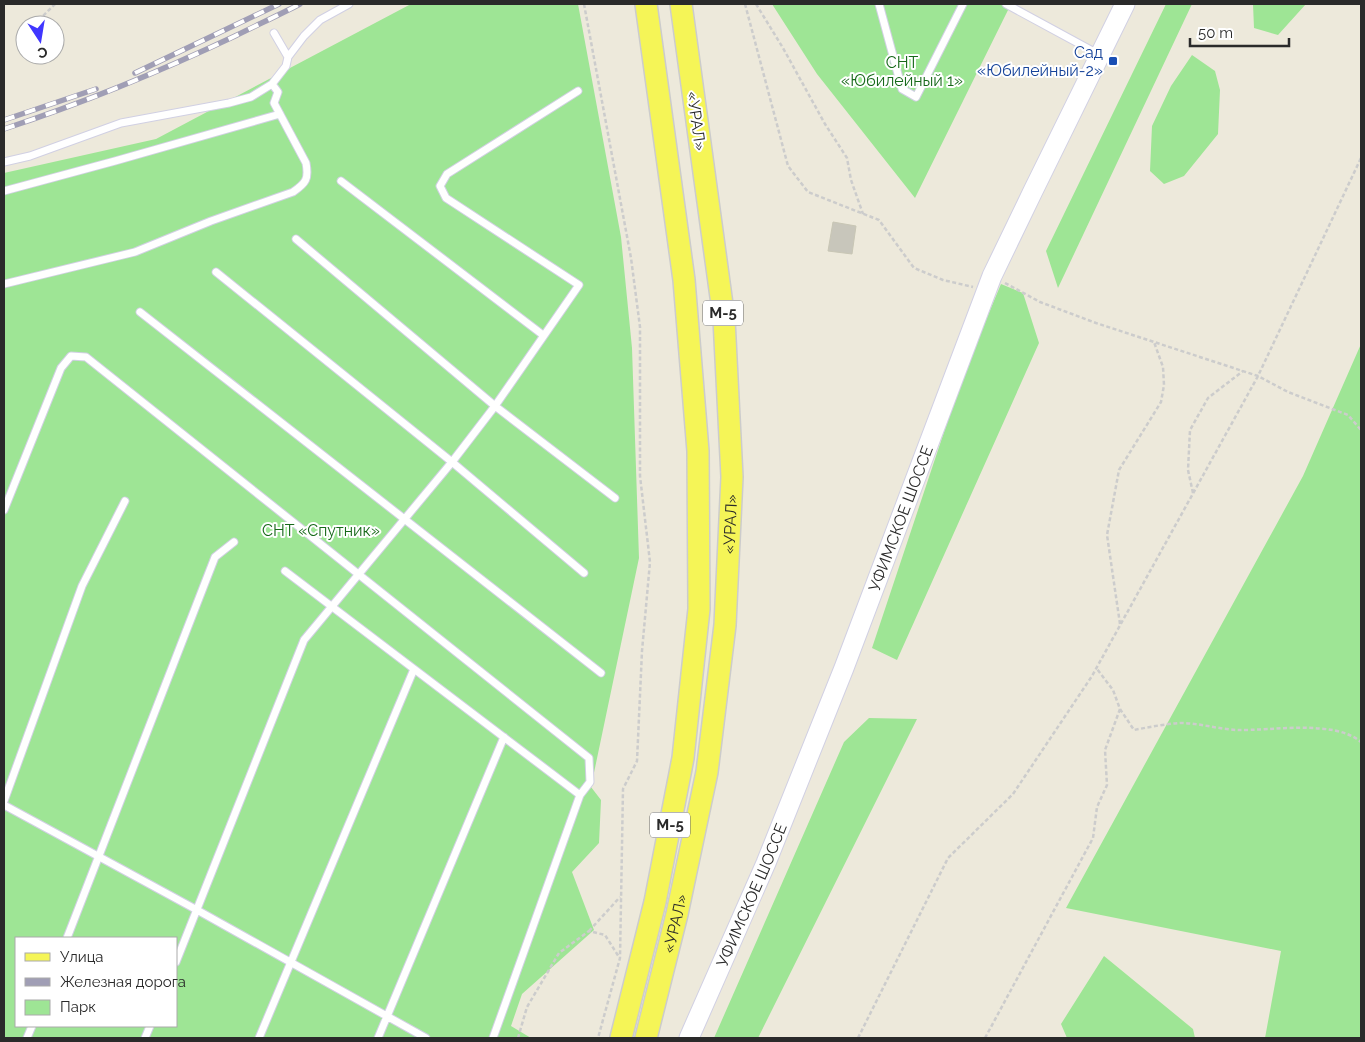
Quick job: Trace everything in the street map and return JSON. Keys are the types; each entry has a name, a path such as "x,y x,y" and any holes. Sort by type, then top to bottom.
{"main road":[{"name":"«УРАЛ»","path":"621,1038 655,902 683,758 699,609 698,451 684,280 646,4"},
{"name":"«УРАЛ»","path":"646,1038 677,914 707,772 725,625 732,477 724,319 681,4"},
{"name":"УФИМСКОЕ ШОССЕ","path":"689,1038 766,864 841,677 989,283 1125,4"}],"lane":[{"path":"4,162 30,156 121,123 230,103 251,96 272,84 286,66 288,57 304,36 320,20 349,4"},
{"path":"879,4 902,89 916,97 963,4"},
{"path":"1006,4 1100,55"},
{"path":"274,33 288,57"},
{"path":"4,284 135,252 211,221 293,192 304,184 308,173 306,163 274,103 278,92 272,84"},
{"path":"178,957 304,640 452,462 495,406 578,285 446,198 440,186 447,174 578,91"},
{"path":"4,191 280,114"},
{"path":"341,181 543,335"},
{"path":"296,239 495,406 615,498"},
{"path":"216,272 452,462 584,573"},
{"path":"140,312 601,673"},
{"path":"4,510 61,368 71,356 86,357 589,758 590,782 580,795 493,1038"},
{"path":"4,801 82,586 125,501"},
{"path":"66,937 216,557 234,542"},
{"path":"285,571 580,795"},
{"path":"259,1038 414,669"},
{"path":"378,1038 504,737"},
{"path":"4,805 426,1038"}],"path":[{"path":"44,15 55,4"},
{"path":"584,4 631,258 640,327 640,476 650,562 642,651 637,761 622,789 620,958 598,1038"},
{"path":"745,4 788,166 808,192 880,220 914,268 943,280 989,283 1096,323 1258,376 1288,392 1348,416 1361,430"},
{"path":"756,4 825,124 847,158 863,214"},
{"path":"858,1038 948,858 1013,794 1097,668 1258,376 1361,158"},
{"path":"1120,626 1107,535 1119,470 1161,402 1164,385 1163,367 1154,342"},
{"path":"1193,493 1188,470 1190,430 1208,398 1243,371"},
{"path":"1097,668 1113,690 1120,709 1134,730 1181,723 1237,730 1325,729 1353,735 1361,742"},
{"path":"985,1038 1092,838 1097,808 1107,785 1105,750 1120,709"},
{"path":"518,1038 527,1007 559,952 589,931 620,897"},
{"path":"589,931 605,935 620,958"}],"green space":[{"name":"СНТ «Спутник»","path":"411,4 578,4 621,237 632,348 639,558 591,787 601,800 599,843 572,872 594,930 522,994 511,1026 531,1038 4,1038 4,173 156,139"},
{"name":"СНТ «Юбилейный 1»","path":"772,4 1011,4 915,198 817,74"},
{"path":"1166,4 1192,4 1058,288 1046,251"},
{"path":"1253,4 1306,4 1278,35 1254,28"},
{"path":"1192,55 1215,71 1220,90 1218,134 1184,176 1164,184 1150,171 1152,126 1171,86"},
{"path":"1001,284 1023,293 1039,343 897,660 872,648 964,372"},
{"path":"1361,344 1361,1038 1265,1038 1281,951 1066,908 1303,476"},
{"path":"869,718 917,719 758,1038 714,1038 844,742"},
{"path":"1104,956 1193,1029 1195,1038 1067,1038 1061,1024"}],"building":[{"path":"833,222 856,226 852,254 828,251"}],"railway":[{"path":"135,73 279,4"},
{"path":"4,129 92,98 178,62 300,4"},
{"path":"4,120 96,89"}],"place":[{"name":"Сад «Юбилейный-2»","path":"1113,61"}]}
